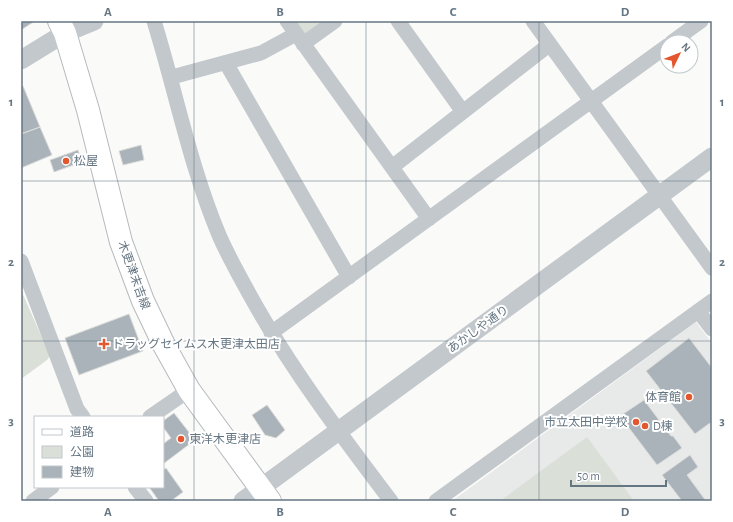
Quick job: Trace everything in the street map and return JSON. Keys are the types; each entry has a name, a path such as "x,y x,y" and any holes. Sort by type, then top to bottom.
{"main road":[{"name":"木更津末吉線","path":"62,27 88,110 114,216 128,263 151,319 189,390 266,495"}],"street":[{"path":"21,60 62,27 94,21"},
{"path":"154,21 172,77 199,181 219,236 271,334 338,431 391,501"},
{"path":"287,21 429,219"},
{"path":"172,77 261,53 300,39 335,21"},
{"path":"398,21 463,112"},
{"path":"533,21 712,268"},
{"path":"683,34 701,21"},
{"path":"392,167 550,44"},
{"path":"271,334 659,52"},
{"path":"226,63 349,277"},
{"name":"あかしや通り","path":"243,501 266,495 338,431 712,157"},
{"path":"21,261 77,408 82,416"},
{"path":"436,501 712,301"},
{"path":"698,311 712,329"},
{"path":"151,416 189,390"},
{"path":"33,501 51,488"},
{"path":"136,488 146,501"}],"shaded area":[{"name":"市立太田中学校","path":"696,322 712,343 712,501 452,501"}],"green space":[{"path":"290,21 330,21 304,40"},
{"path":"21,290 50,356 47,360 21,379"},
{"path":"587,437 634,501 500,501"}],"building":[{"path":"21,21 35,21 21,30"},
{"path":"23,86 40,127 21,134 21,87"},
{"path":"40,127 52,155 21,168 21,134"},
{"path":"141,145 144,160 123,165 119,151"},
{"name":"松屋","path":"78,150 82,162 54,172 50,160"},
{"name":"ドラッグセイムス木更津太田店","path":"129,314 143,351 79,375 65,338"},
{"name":"体育館","path":"689,338 712,368 712,426 710,423 695,434 646,371"},
{"name":"D棟","path":"644,400 682,448 657,465 620,416"},
{"path":"267,405 285,430 276,438 265,435 252,415"},
{"name":"東洋木更津店","path":"174,413 195,440 164,463 164,443 171,438 164,428 164,420"},
{"path":"690,455 698,467 687,475 706,501 682,501 662,475"},
{"path":"166,468 183,492 171,501 159,501 150,488 164,488 164,469"}],"place":[{"name":"松屋","path":"66,161"},
{"name":"ドラッグセイムス木更津太田店","path":"104,344"},
{"name":"体育館","path":"689,397"},
{"name":"市立太田中学校","path":"636,422"},
{"name":"D棟","path":"645,426"},
{"name":"東洋木更津店","path":"181,439"}]}
